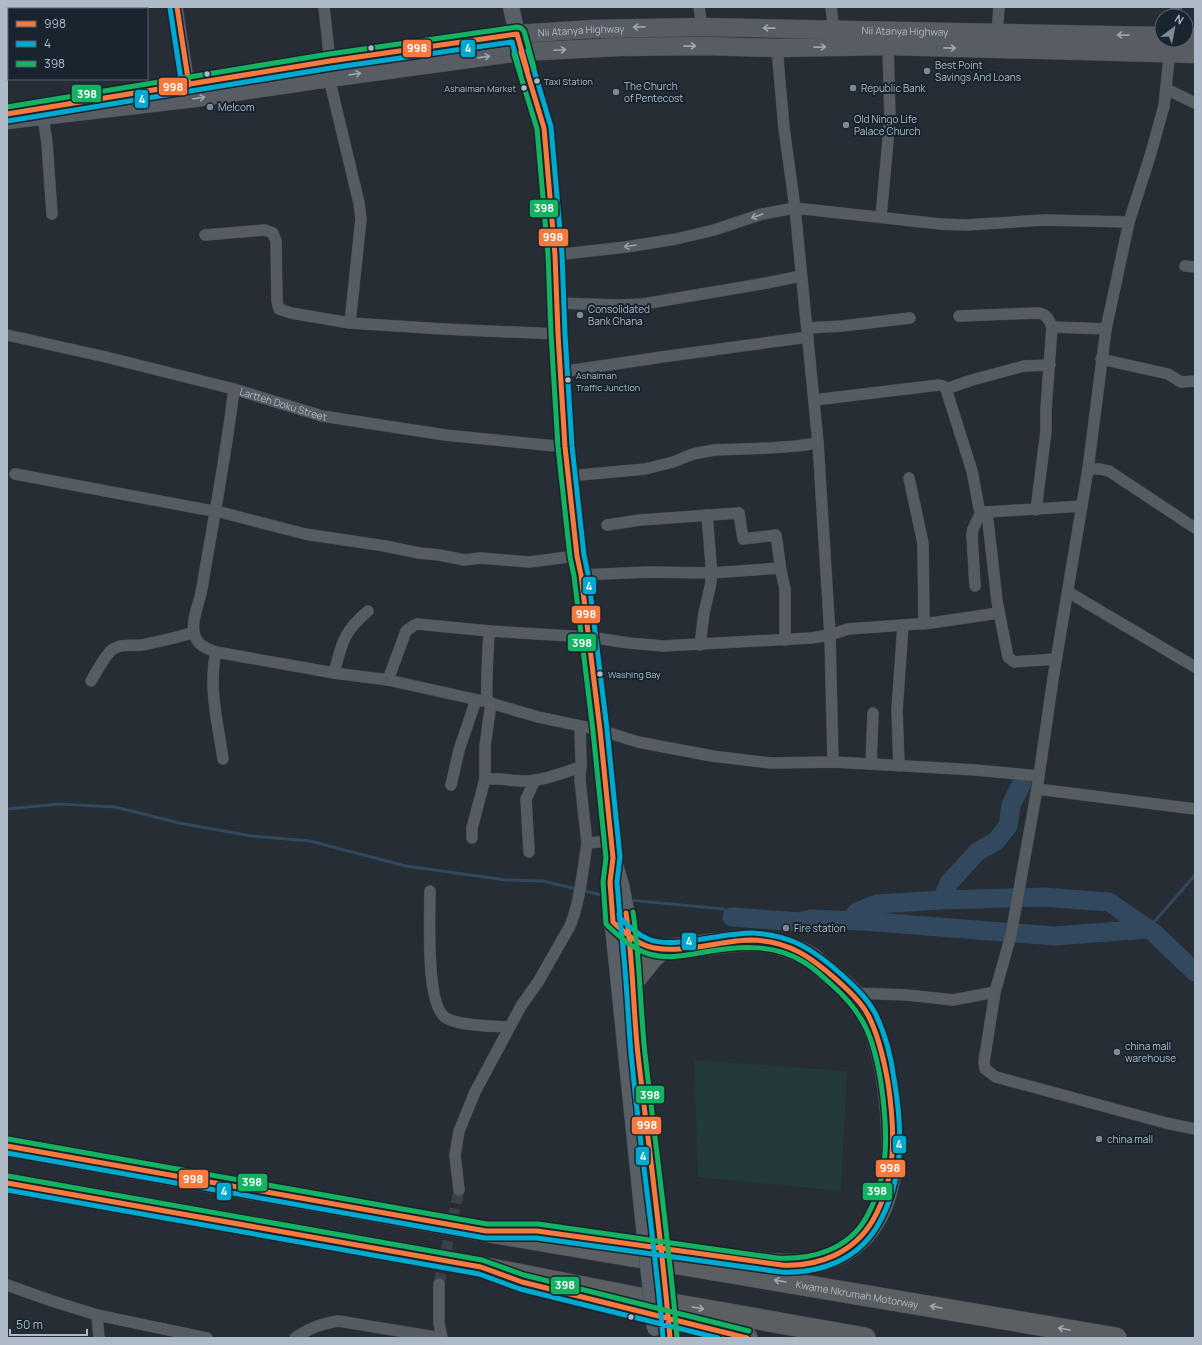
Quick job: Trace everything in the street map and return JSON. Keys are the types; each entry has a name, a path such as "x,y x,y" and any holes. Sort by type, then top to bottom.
{"highway":[{"path":"486,1231 537,1231 756,1262 790,1265 812,1263 831,1258 839,1254 858,1241 866,1233 882,1207 888,1188 893,1161 886,1072 877,1035 868,1015 852,993 812,958 781,945 762,941 742,941 662,950 646,946 621,928"},
{"path":"634,982 654,956 662,950"},
{"name":"Kwame Nkrumah Motorway","path":"7,1146 486,1231 1116,1338"},
{"path":"7,1183 481,1267 865,1338"},
{"path":"481,1267 522,1282 747,1338"}],"main road":[{"path":"511,7 521,52 544,128 555,255 565,447 577,556 581,575 600,730 613,858 624,900 621,928 662,1332"},
{"name":"Nii Atanya Highway","path":"7,114 189,85 329,69 517,34 593,29 702,27 1154,36"},
{"path":"7,120 194,98 329,69 521,52 620,47 705,46 776,48 888,46 1154,47"},
{"path":"1174,48 1195,54"},
{"path":"621,928 634,982 653,1236"}],"street":[{"path":"177,7 189,85"},
{"path":"324,7 329,69 359,203 361,219 350,323"},
{"path":"699,7 702,27"},
{"path":"832,7 834,30"},
{"path":"997,33 1000,7"},
{"path":"881,217 890,118 888,46"},
{"path":"776,48 818,443 830,635 833,762"},
{"path":"1170,48 1166,89 1158,128 1129,222 1106,329 1088,470 1056,659 1038,789 1011,934 995,992 984,1062 985,1069 996,1077 1166,1123 1195,1129"},
{"path":"1166,89 1195,103"},
{"path":"43,116 48,150 52,214"},
{"path":"555,255 626,247 676,239 714,230 762,214 794,208 940,224 967,225 1045,220 1129,222"},
{"path":"205,235 265,230 273,233 276,241 277,301 279,309 291,313 350,323 558,334"},
{"path":"557,303 618,305 643,304 754,286 801,276"},
{"path":"959,316 1038,313 1045,315 1052,327 1046,409 1046,431 1036,510"},
{"path":"560,372 910,318"},
{"path":"1052,327 1106,329"},
{"name":"Lartteh Doku Street","path":"7,335 106,357 234,389 322,416 445,435 565,447"},
{"path":"1101,359 1168,374 1182,382 1195,381"},
{"path":"946,389 972,380 1024,366 1050,365"},
{"path":"814,400 939,385 943,386 946,389 970,463 979,508 984,512 1082,506"},
{"path":"234,389 216,511 201,596 194,621 194,632 197,641 204,648 216,652 334,673 388,680 485,702 580,727 600,730 638,742 712,756 771,763 833,762 976,770 1039,776"},
{"path":"569,476 645,469 673,462 693,454 714,450 776,448 818,443"},
{"path":"1088,470 1100,469 1109,471 1195,528"},
{"path":"15,474 216,511 305,534 465,560 480,558 529,562 577,556"},
{"path":"909,478 923,543 924,624"},
{"path":"975,586 972,535 973,529 984,512"},
{"path":"984,512 999,613 1008,657 1014,662 1056,659"},
{"path":"607,525 640,520 739,513 743,539 776,535 780,568 785,589 785,640"},
{"path":"700,644 704,613 711,584 707,515"},
{"path":"581,575 649,572 711,573 780,568"},
{"path":"1068,592 1195,666"},
{"path":"334,673 342,643 350,628 368,611"},
{"path":"388,680 406,631 417,624 489,631 589,637 646,646 663,646 785,640 830,635 848,629 924,624 999,613"},
{"path":"899,766 897,710 903,625"},
{"path":"472,838 472,828 485,779 485,702 489,631"},
{"path":"91,681 111,650 118,646 139,645 194,632"},
{"path":"216,652 213,666 214,688 223,759"},
{"path":"451,785 463,736 485,702"},
{"path":"871,764 873,712"},
{"path":"459,1190 455,1155 459,1131 475,1092 509,1027 521,1006 538,982 573,919 587,843 580,787 580,727"},
{"path":"485,779 496,778 526,781 535,780 581,767"},
{"path":"529,852 526,799 535,780"},
{"path":"1038,789 1195,809"},
{"path":"587,843 611,841"},
{"path":"430,891 429,945 434,998 438,1008 445,1017 454,1021 509,1027"},
{"path":"852,993 907,995 953,1000 995,992"},
{"path":"295,1338 310,1328 324,1323 338,1322 442,1338 439,1323 439,1284"},
{"path":"7,1285 97,1315 207,1338"},
{"path":"97,1315 99,1338"}],"green space":[{"path":"694,1060 847,1071 841,1191 698,1177"}],"waterway":[{"path":"942,900 949,883 977,852 996,841 1008,826 1011,805 1022,783"},
{"path":"7,809 59,804 115,807 179,823 252,836 310,841 406,866 506,880 543,881 606,896"},
{"path":"1148,929 1195,875"},
{"path":"850,920 857,912 877,904 942,900 1043,897 1109,902 1154,933 1195,972"},
{"path":"629,900 724,909 732,917"},
{"path":"732,917 800,922 811,919 863,921 1054,936 1148,929"}],"tunnel":[{"path":"439,1284 459,1190"}],"transit line":[{"name":"998","path":"177,7 189,85"},
{"name":"4","path":"170,8 182,86"},
{"name":"398","path":"7,107 329,54 517,27 524,31 534,68"},
{"name":"998","path":"7,114 330,61 517,34 527,70"},
{"name":"4","path":"8,121 331,68 512,42 520,72"},
{"name":"4","path":"7,1153 485,1238 537,1238 781,1272 795,1272 823,1267 849,1256 870,1237 887,1208 893,1190 899,1154 900,1136 897,1098 885,1037 875,1013 860,992 832,966 812,951 802,945 779,937 767,934 741,933 685,942 659,942 640,935 620,918 617,882 620,857 607,729 588,574 584,555 572,446 562,254 551,127 528,50"},
{"name":"998","path":"7,1146 486,1231 537,1231 782,1265 809,1263 834,1256 856,1241 873,1220 881,1204 890,1171 893,1136 888,1083 881,1048 872,1023 865,1010 854,997 828,972 809,958 777,943 751,940 681,949 654,948 634,940 613,922 610,882 613,858 600,730 581,575 577,556 565,447 555,255 544,128 521,52"},
{"name":"398","path":"8,1139 487,1224 538,1224 777,1258 815,1255 828,1251 839,1245 858,1229 866,1218 874,1202 883,1169 885,1152 886,1135 881,1083 875,1053 866,1028 860,1017 843,995 810,966 790,955 778,951 739,948 680,956 655,956 632,946 606,924 603,882 606,858 593,731 574,576 570,557 558,447 548,255 537,129 514,54"},
{"name":"398","path":"633,912 645,1054 677,1337"},
{"name":"998","path":"626,913 638,1055 670,1338"},
{"name":"4","path":"619,914 625,966 631,1053 663,1338"},
{"name":"398","path":"8,1176 482,1260 524,1275 749,1331"},
{"name":"998","path":"7,1183 481,1267 522,1282 747,1338"},
{"name":"4","path":"7,1190 479,1274 520,1289 718,1338"}],"place":[{"name":"Best Point Savings And Loans","path":"927,71"},
{"name":"Taxi Station","path":"537,81"},
{"name":"Ashaiman Market","path":"524,88"},
{"name":"Republic Bank","path":"853,88"},
{"name":"The Church of Pentecost","path":"616,92"},
{"name":"Melcom","path":"210,107"},
{"name":"Old Ningo Life Palace Church","path":"846,125"},
{"name":"Consolidated Bank Ghana","path":"580,315"},
{"name":"Ashaiman Traffic Junction","path":"568,380"},
{"name":"Washing Bay","path":"600,674"},
{"name":"Fire station","path":"786,928"},
{"name":"china mall warehouse","path":"1117,1052"},
{"name":"china mall","path":"1099,1139"}]}
